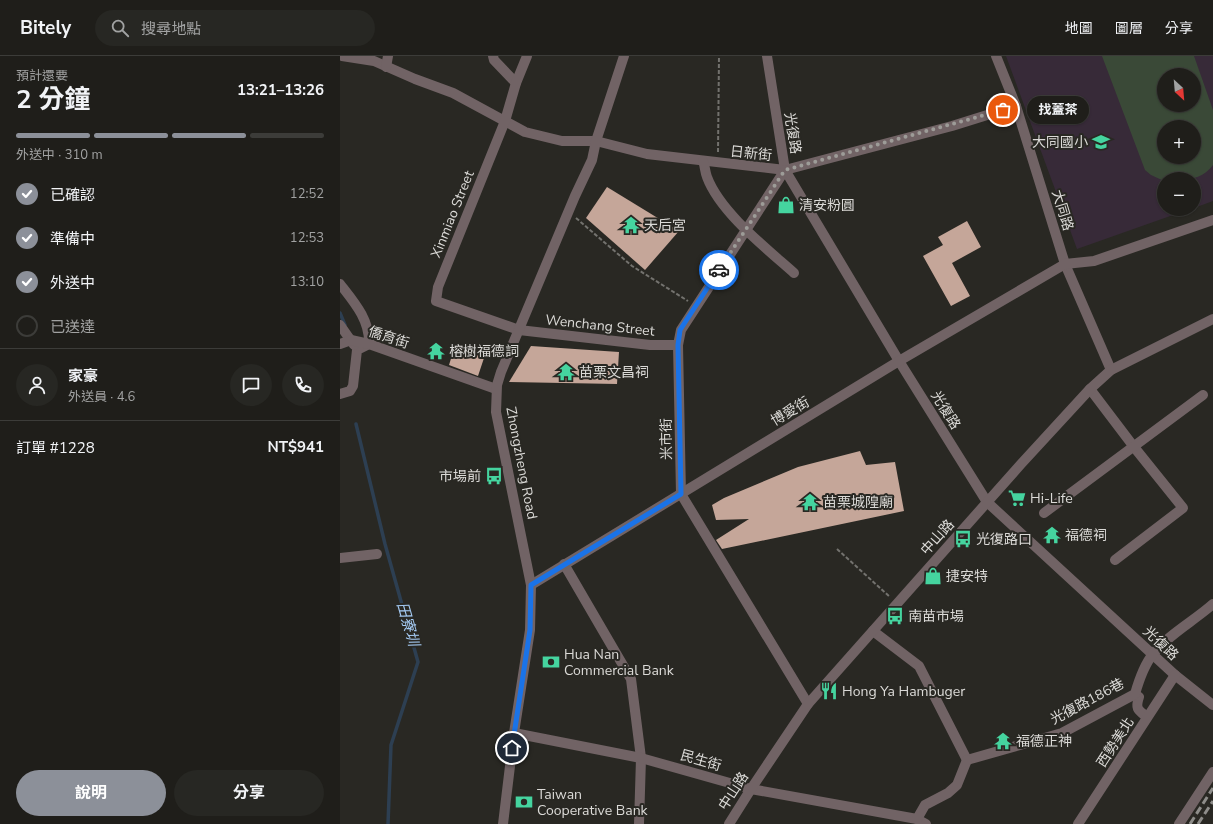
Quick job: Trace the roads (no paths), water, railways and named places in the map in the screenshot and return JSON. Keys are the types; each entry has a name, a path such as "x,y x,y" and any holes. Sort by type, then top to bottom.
{"street":[{"name":"日新街","path":"342,56 374,61 415,79 453,92 525,132 550,139 562,141 596,141 647,154 785,170 952,126 1016,106"},
{"path":"386,67 388,56"},
{"path":"493,56 494,60 516,84"},
{"name":"Xinmiao Street","path":"520,330 436,301 438,287 505,121 516,84 528,56"},
{"name":"Zhongzheng Road","path":"503,824 514,733 530,630 531,585 507,460 496,412 496,389 501,372 592,160 596,141 624,56"},
{"name":"光復路","path":"767,56 785,170 899,361 987,502 1175,675 1213,705"},
{"name":"大同路","path":"996,56 1016,106 1065,264 1111,370"},
{"path":"704,161 707,177 719,198 745,230 794,273"},
{"name":"米市街","path":"681,494 678,345 680,330 785,170"},
{"path":"1065,264 1094,261 1213,220"},
{"name":"博愛街","path":"531,585 899,361 1065,264"},
{"path":"340,284 364,318 369,336 369,344 357,350"},
{"name":"中山路","path":"729,824 808,704 987,502 1090,389 1111,370 1212,323"},
{"path":"340,325 357,350 353,386 350,391 340,394"},
{"name":"Wenchang Street","path":"520,330 650,345 678,345"},
{"name":"僑育街","path":"340,344 351,340 369,344 496,389"},
{"path":"1090,389 1183,508 1115,560"},
{"path":"1044,513 1203,395"},
{"path":"681,494 808,704"},
{"path":"340,558 377,554"},
{"path":"564,564 631,679 641,758 639,824"},
{"path":"1152,654 1213,604"},
{"path":"873,631 919,666 967,760 957,785 948,793 925,805 922,822"},
{"name":"光復路186巷","path":"967,760 1062,733 1135,694 1142,673 1152,654"},
{"name":"西勢美北","path":"1078,824 1175,675"},
{"path":"1135,694 1139,697 1137,705 1138,711 1148,717"},
{"name":"民生街","path":"514,733 641,758 751,789 922,822"},
{"path":"1179,824 1213,772"}],"waterway":[{"name":"田寮圳","path":"340,313 345,325"},
{"name":"田寮圳","path":"356,424 385,544 418,662 391,745 388,824"}],"railway":[{"path":"1190,824 1213,788"},
{"path":"1198,824 1213,801"}],"place":[{"name":"找蓋茶","path":"1003,110"},
{"name":"大同國小","path":"1101,142"},
{"name":"清安粉圓","path":"786,205"},
{"name":"天后宮","path":"631,225"},
{"name":"榕樹福德詞","path":"436,351"},
{"name":"苗栗文昌祠","path":"566,372"},
{"name":"市場前","path":"494,476"},
{"name":"Hi-Life","path":"1017,498"},
{"name":"苗栗城隍廟","path":"810,502"},
{"name":"福德祠","path":"1052,535"},
{"name":"光復路口","path":"963,539"},
{"name":"捷安特","path":"933,576"},
{"name":"南苗市場","path":"895,616"},
{"name":"Hua Nan Commercial Bank","path":"551,662"},
{"name":"Hong Ya Hambuger","path":"829,691"},
{"name":"福德正神","path":"1003,741"},
{"name":"Taiwan Cooperative Bank","path":"524,802"}]}
